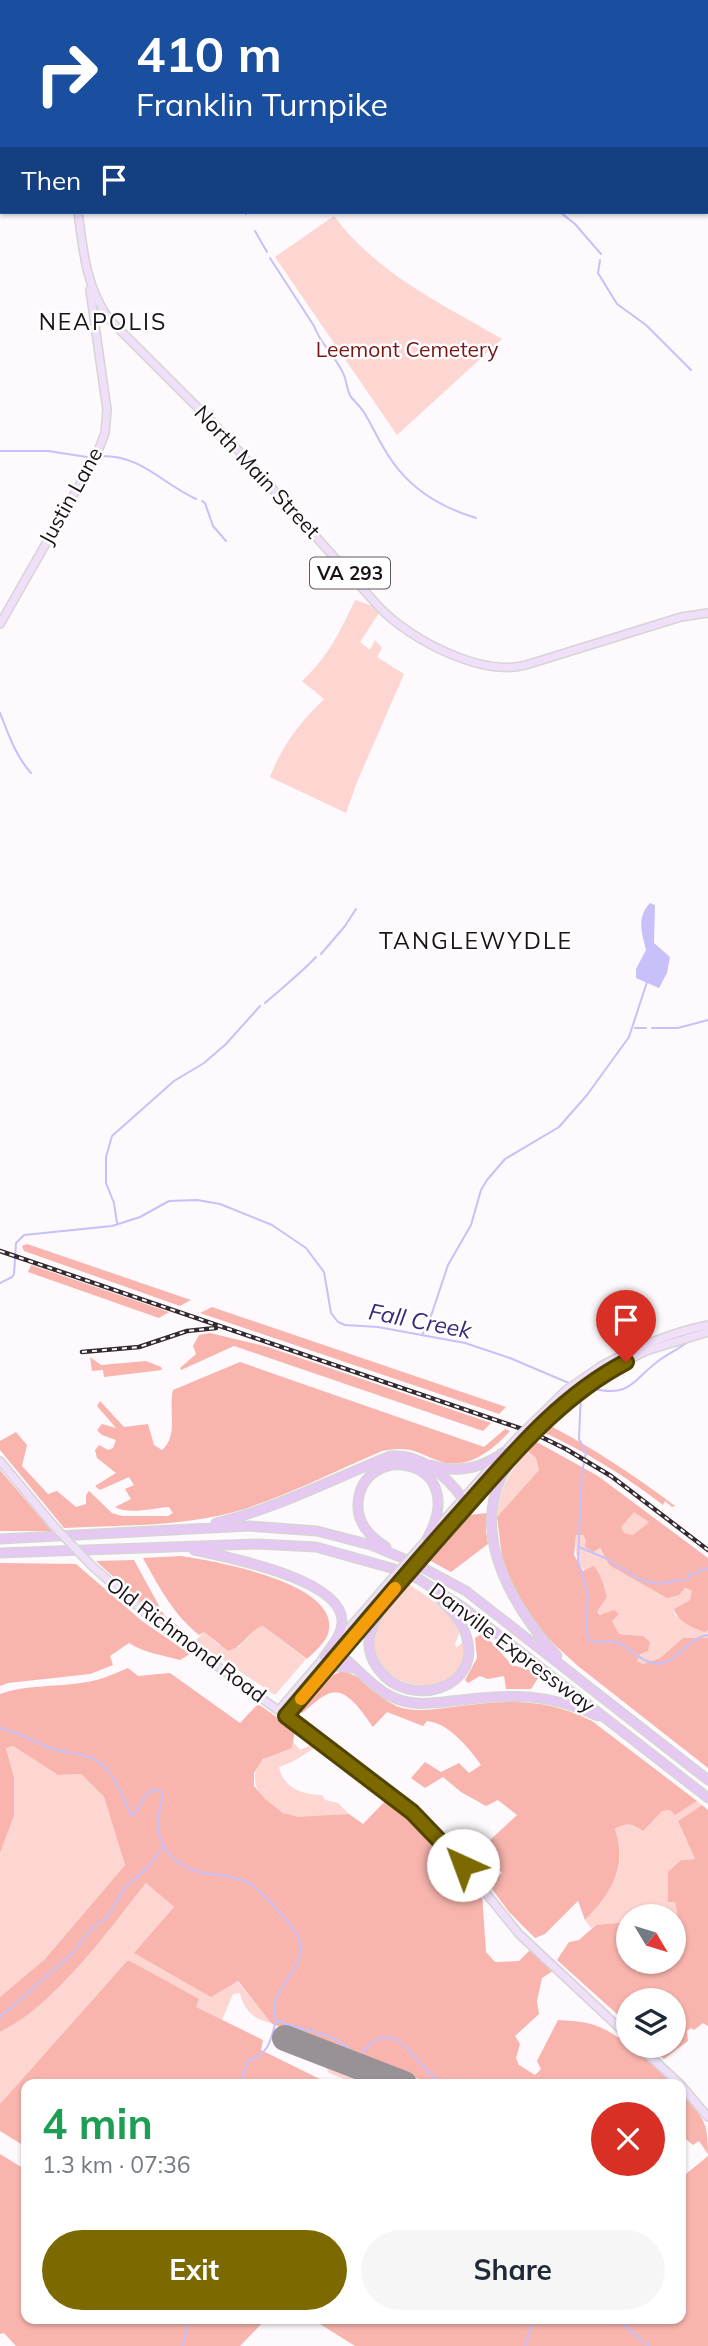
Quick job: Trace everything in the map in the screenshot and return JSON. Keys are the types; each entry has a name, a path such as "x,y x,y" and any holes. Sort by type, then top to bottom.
{"highway":[{"path":"520,1441 496,1492 492,1520 496,1553 508,1586 527,1619 557,1656 584,1682"},
{"path":"182,1529 251,1514 390,1456 405,1456 451,1470 483,1465 504,1452"},
{"path":"426,1464 463,1499 455,1519"},
{"path":"400,1556 368,1533 359,1515 362,1487 380,1469 408,1465 425,1475 434,1485 440,1508 427,1539"},
{"name":"Danville Expressway","path":"0,1539 248,1526 299,1529 353,1540 400,1556 466,1591 708,1780"},
{"name":"Danville Expressway","path":"0,1553 258,1544 302,1545 406,1573 430,1585 464,1608 708,1798"},
{"path":"177,1547 285,1573 329,1597 339,1609 342,1625 324,1657"},
{"path":"394,1583 374,1622 369,1642 371,1656 380,1672 396,1685 419,1692 437,1690 453,1682 464,1667 468,1651 466,1634 438,1596 406,1573"},
{"path":"341,1638 340,1653 387,1695 405,1702 427,1703 506,1695 546,1698 586,1711 626,1734"},
{"path":"319,1677 336,1666 358,1670"}],"main road":[{"name":"North Main Street","path":"78,214 88,276 102,309 122,334 218,428 390,618 413,635 483,666 514,668 681,617 708,613"},
{"name":"Justin Lane","path":"0,624 97,454 105,433 107,410 88,276"},
{"path":"279,1710 341,1638 455,1519 566,1390 643,1343 682,1330 708,1325"},
{"path":"603,1369 646,1351 708,1332"},
{"path":"423,1550 427,1539 504,1452 520,1441"},
{"name":"Old Richmond Road","path":"0,1461 53,1525 92,1566 151,1619 279,1710 421,1821 473,1877 519,1934 616,2025"},
{"path":"286,1716 340,1653 394,1583"},
{"path":"652,2058 675,2079"},
{"path":"686,2090 708,2116"}],"green space":[{"name":"Leemont Cemetery","path":"334,216 351,236 390,271 502,339 397,435 275,257"},
{"path":"355,600 370,605 379,613 360,642 370,650 375,640 382,648 377,657 404,674 346,813 270,777 292,735 324,699 302,681 326,653"},
{"path":"527,1450 536,1458 539,1470 497,1517 506,1481"},
{"path":"634,1511 650,1521 633,1535 624,1533 620,1527"},
{"path":"576,1535 582,1535 599,1548 609,1565 627,1575 693,1591 690,1600 674,1609 675,1615 696,1629 705,1632 708,1630 708,1638 683,1638 660,1658 643,1664 637,1661 643,1636 619,1634 612,1621 597,1612 607,1597 603,1587 578,1560"},
{"path":"408,1584 451,1618 459,1633 456,1648 464,1641 461,1664 450,1678 434,1685 415,1685 396,1678 381,1666 373,1649 375,1628 381,1616"},
{"path":"263,1626 306,1659 275,1695 195,1641 204,1632 219,1645 239,1647 256,1628"},
{"path":"293,1742 300,1750 311,1745 314,1748 279,1767 285,1780 301,1792 322,1795 325,1800 338,1803 349,1814 299,1817 280,1811 263,1797 257,1789 256,1770 268,1756 292,1748"},
{"path":"13,1746 58,1775 81,1774 104,1797 125,1865 45,1959 0,1997 0,1853 14,1816 14,1777 6,1747"},
{"path":"697,1801 702,1805 678,1821 695,1859 681,1860 674,1867 668,1902 675,1904 616,1904 616,1923 591,1928 585,1920 610,1890 619,1868 619,1843 615,1829 625,1823 637,1822 664,1811 670,1810 675,1814"},
{"path":"146,1883 174,1907 135,1953 237,1981 272,2023 251,2014 240,1993 233,1994 222,2020 195,2007 198,2000 128,1960 0,2104 0,2032 20,2020 60,1986"},
{"path":"331,2066 365,2079 344,2079 329,2073 326,2067"}],"shaded area":[{"path":"650,903 655,905 654,943 670,957 667,973 659,988 636,978 636,969 646,950 642,931 643,914"},
{"path":"27,1244 191,1300 180,1306 24,1251 22,1246"},
{"path":"31,1265 169,1312 159,1318 28,1272"},
{"path":"212,1307 506,1407 499,1414 200,1313"},
{"path":"210,1333 268,1347 491,1423 483,1431 234,1346 181,1370 196,1354 193,1346 199,1335"},
{"path":"90,1357 101,1365 146,1361 161,1367 162,1370 104,1377 103,1370 92,1371"},
{"path":"240,1362 484,1447 505,1429 510,1431 496,1445 469,1461 449,1463 412,1450 382,1451 272,1499 213,1517 149,1524 64,1528 0,1450 0,1441 16,1432 27,1445 22,1466 48,1494 57,1491 76,1507 86,1504 89,1491 112,1513 122,1516 168,1516 173,1513 169,1507 134,1511 115,1507 131,1499 125,1489 134,1485 129,1477 100,1490 95,1486 116,1473 97,1458 95,1450 99,1445 108,1450 113,1448 116,1440 97,1430 102,1424 116,1428 97,1406 100,1401 124,1427 148,1424 154,1445 162,1450 172,1430 173,1390"},
{"path":"547,1424 613,1462 675,1506 672,1507 665,1501 663,1505 604,1465 541,1431"},
{"path":"535,1441 598,1476 708,1558 708,1630 705,1632 682,1621 674,1609 690,1600 692,1591 685,1588 679,1595 667,1598 609,1565 600,1548 593,1552 585,1547 586,1540 583,1535 576,1535 574,1555 583,1571 594,1566 599,1573 607,1597 597,1612 600,1615 614,1610 619,1614 612,1621 619,1634 643,1636 650,1642 648,1651 640,1654 637,1661 643,1664 660,1658 683,1638 708,1638 708,1768 556,1646 533,1623 514,1590 502,1556 497,1517 539,1470 536,1458 527,1450","holes":["634,1512 649,1522 633,1535 624,1533 621,1527"]},
{"path":"0,1470 52,1531 0,1531"},
{"path":"487,1513 488,1544 451,1572 429,1560 469,1515"},
{"path":"181,1556 244,1569 294,1587 313,1598 326,1613 329,1629 326,1638 307,1659 263,1626 228,1651 204,1632 199,1635 174,1609 143,1558"},
{"path":"134,1560 164,1615 185,1632 184,1635 151,1611 96,1561"},
{"path":"0,1563 76,1564 142,1621 190,1654 180,1660 129,1643 110,1656 113,1665 90,1674 0,1686"},
{"path":"483,1633 512,1665 540,1675 531,1689 506,1689 504,1676 488,1679 480,1676 468,1683 465,1680 477,1658 475,1638"},
{"path":"128,1668 138,1676 170,1673 240,1723 258,1704 295,1730 292,1748 263,1759 254,1773 254,1786 265,1799 283,1813 298,1817 349,1814 363,1824 389,1797 411,1814 482,1894 486,1952 495,1962 519,1961 531,1949 553,1971 542,1978 537,2001 539,2014 515,2036 520,2044 516,2058 519,2065 535,2075 541,2069 537,2061 558,2020 574,2021 596,2026 616,2036 616,2058 645,2058 668,2079 419,2079 272,2024 238,1981 211,1997 134,1953 174,1907 146,1883 60,1986 20,2020 0,2032 0,1997 45,1959 125,1865 104,1797 81,1774 58,1775 13,1746 6,1748 14,1777 14,1816 0,1853 0,1694 87,1682"},
{"path":"342,1671 359,1678 389,1702 406,1709 426,1710 512,1702 559,1708 592,1721 697,1801 675,1815 670,1810 662,1811 643,1831 629,1824 615,1829 619,1843 618,1868 615,1879 602,1900 585,1920 578,1901 545,1934 535,1938 509,1912 489,1885 502,1873 488,1853 488,1842 517,1815 498,1800 486,1806 461,1792 443,1777 425,1788 411,1778 425,1762 441,1772 459,1763 469,1773 481,1765 458,1737 435,1723 427,1721 423,1726 387,1712 373,1727 355,1703 337,1692 323,1697 302,1713 297,1709 321,1681"},
{"path":"702,1805 708,1810 708,2026 703,2023 694,2030 691,2028 687,2031 686,2042 686,1988 616,1988 616,2013 557,1960 569,1942 579,1940 596,1925 616,1923 616,1974 686,1974 686,1904 668,1902 668,1872 681,1860 695,1859 678,1821"},
{"path":"128,1960 199,1999 196,2007 263,2040 261,2050 320,2079 22,2079"},
{"path":"21,2080 21,2144 0,2131 0,2104"},
{"path":"686,2099 703,2120 708,2154 699,2141 693,2145 686,2139"},
{"path":"0,2154 21,2167 21,2324 261,2324 240,2346 16,2346 4,2333 0,2334"},
{"path":"708,2156 708,2346 355,2346 320,2324 686,2324 686,2174"}],"waterway":[{"path":"562,214 601,254"},
{"path":"255,231 267,252"},
{"path":"270,258 339,365 351,397 400,471 429,497 476,518"},
{"path":"600,260 598,273 617,304 646,325 691,370"},
{"path":"0,451 48,451 87,457"},
{"path":"102,456 116,457 141,465 196,499"},
{"path":"202,501 213,526 226,541"},
{"path":"0,713 17,752 31,773"},
{"path":"321,954 356,909"},
{"path":"265,1003 316,957"},
{"path":"422,1335 448,1265 471,1225 481,1190 487,1180 505,1159 559,1127 587,1095 629,1037 647,982"},
{"path":"117,1223 114,1203 106,1183 106,1157 112,1136 174,1081 204,1063 226,1044 260,1006"},
{"path":"652,1028 678,1028 708,1020"},
{"path":"635,1028 646,1028"},
{"name":"Fall Creek","path":"0,1283 14,1274 16,1243 24,1235 112,1226 140,1217 169,1201 197,1200 220,1204 272,1225 306,1248 324,1272 331,1313 338,1322 465,1343 510,1358 571,1384"},
{"path":"590,1388 604,1391 624,1389 651,1366 689,1341"},
{"name":"Fall Creek","path":"581,1392 579,1439 586,1453 582,1472 578,1561 588,1596 588,1639 619,1643 643,1659 657,1663 672,1659 699,1637 708,1635"},
{"path":"579,1547 605,1558 641,1580 658,1584 683,1580"},
{"path":"687,1580 689,1575 708,1568"},
{"path":"0,1728 53,1749 96,1760 113,1777 132,1816 150,1792 161,1792 163,1797 159,1813 159,1833 162,1843 173,1858 189,1869 247,1882 274,1906 298,1936 301,1947 294,1969 276,1999 276,2020 328,2036 348,2047 358,2057 373,2042 384,2038 394,2039 403,2044 436,2079"},
{"path":"0,2017 73,1953 89,1931 108,1916 126,1887 148,1867 162,1848"},
{"path":"242,2079 248,2061 265,2050 276,2021"},
{"path":"182,2346 186,2324"},
{"path":"525,2346 532,2324"},
{"path":"623,2324 649,2346"}],"runway":[{"path":"285,2038 391,2079"}],"railway":[{"path":"0,1251 531,1432 611,1476 708,1550"},
{"path":"82,1352 139,1347 187,1331 216,1328"}],"slow traffic":[{"path":"301,1699 395,1588"}],"district":[{"name":"NEAPOLIS","path":"103,322"},
{"name":"TANGLEWYDLE","path":"476,941"}],"route":[{"path":"463,1865 412,1812 286,1716 432,1545 544,1422 571,1396 626,1362"}]}
